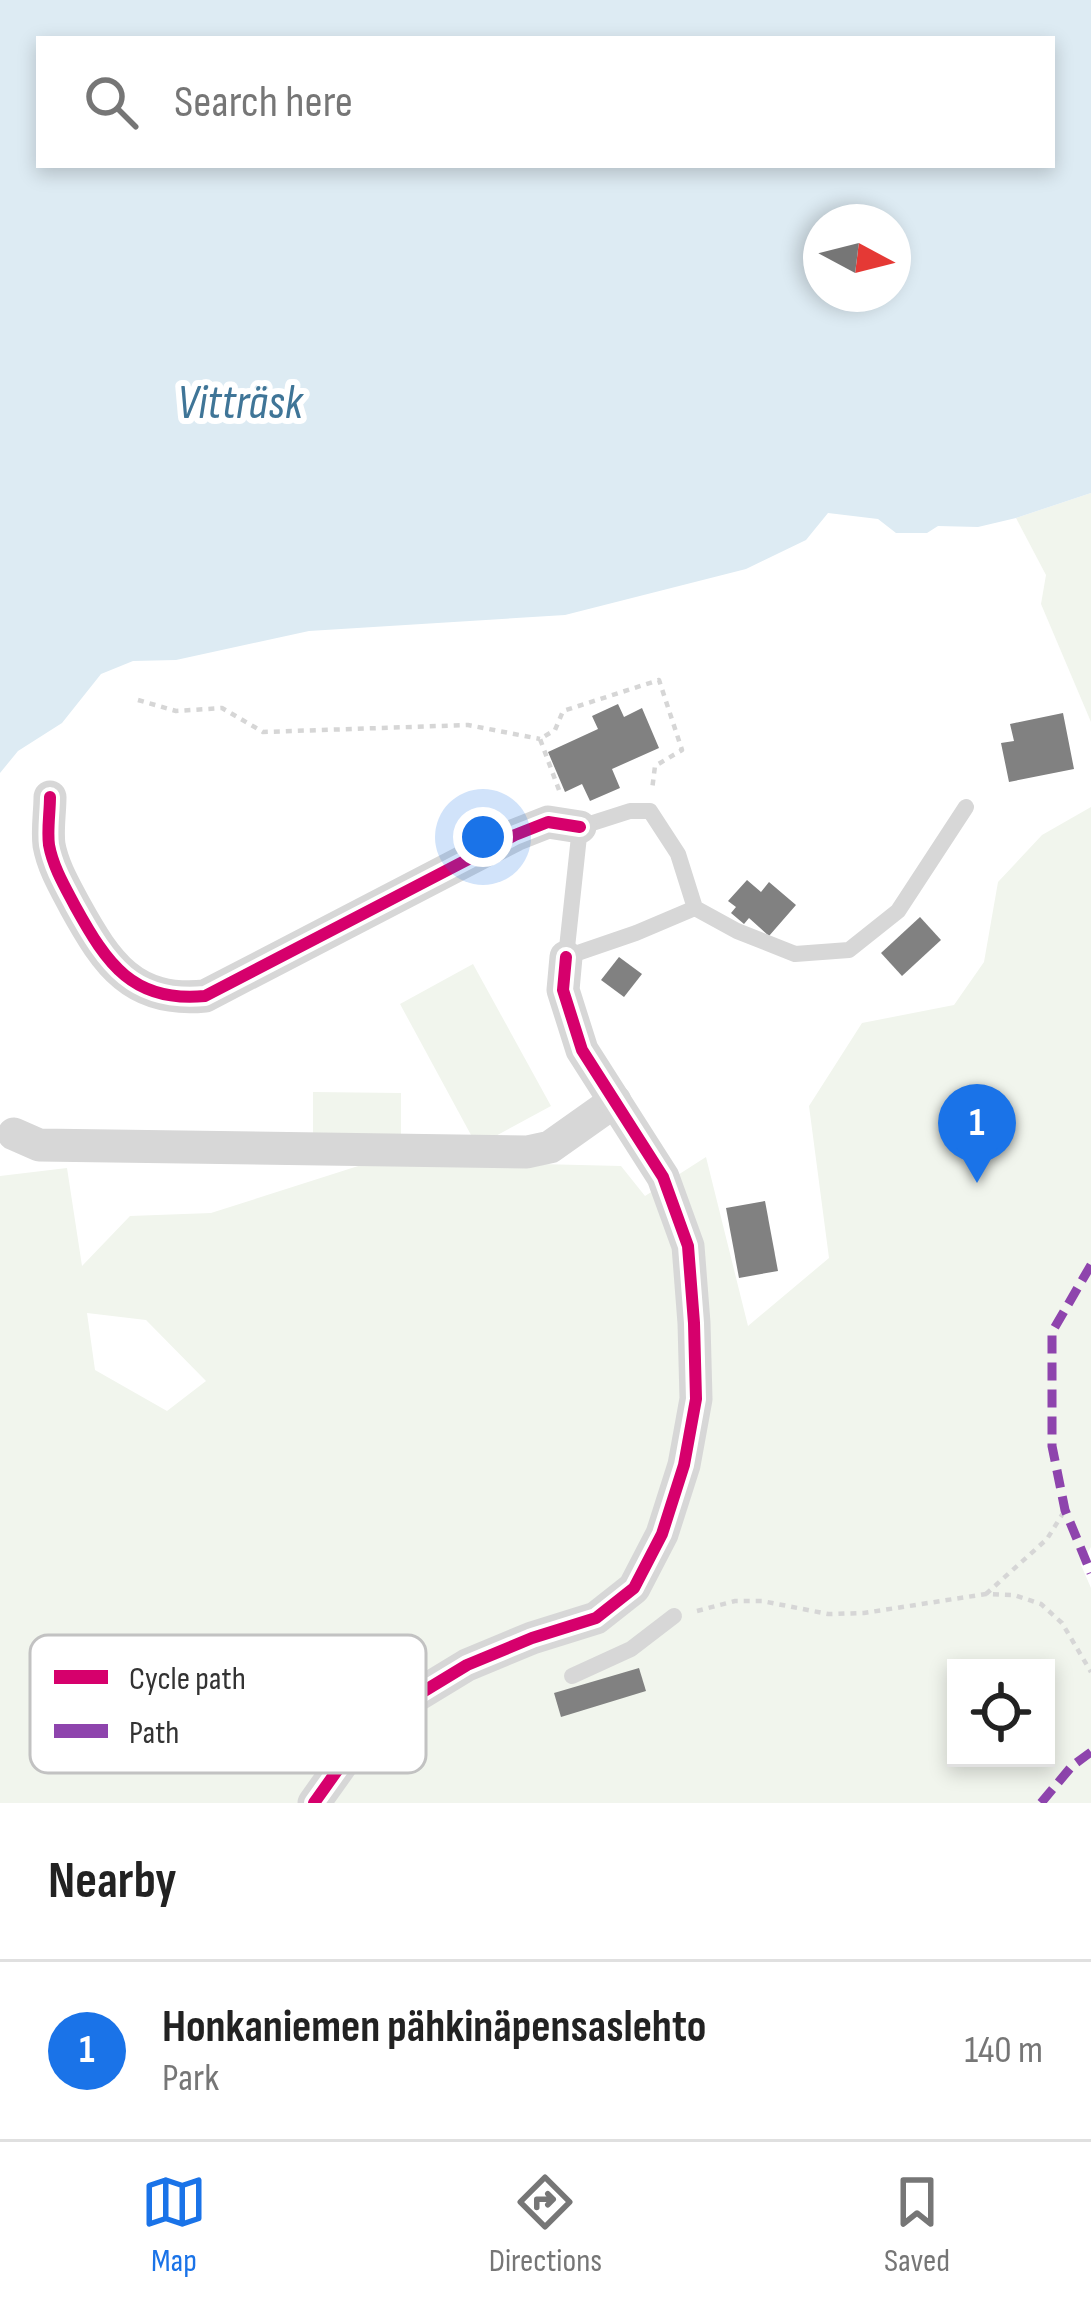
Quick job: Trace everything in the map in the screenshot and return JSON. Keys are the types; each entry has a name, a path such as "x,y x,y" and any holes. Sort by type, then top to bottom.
{"street":[{"path":"50,797 49,843 60,878 98,947 125,976 150,992 180,998 205,996 515,835 548,821 580,826"},
{"path":"426,1690 467,1665 596,1618 634,1588 662,1534 684,1465 696,1400 688,1246 663,1177 582,1050 563,989 566,957"},
{"path":"14,1134 39,1145 527,1152 550,1147 615,1101"},
{"path":"314,1803 335,1773"}],"lane":[{"path":"695,908 566,957 580,826 630,811 650,812 678,854 695,908 795,954 849,950 898,910 966,807"},
{"path":"572,1676 631,1649 674,1616"}],"path":[{"path":"138,700 176,711 222,708 263,732 467,725 540,739 555,730 563,711 659,680 682,750 655,766 650,812"},
{"path":"540,739 562,797 580,826"},
{"path":"986,1594 1047,1539 1065,1510"},
{"path":"674,1616 735,1601 762,1601 828,1614 986,1594 1014,1595 1041,1604 1062,1622 1091,1672"}],"shaded area":[{"path":"1091,493 1091,722 1041,604 1046,575 1016,518"},
{"path":"1091,807 1091,1547 1081,1565 1091,1588 1091,1803 0,1803 0,1176 67,1168 82,1266 130,1216 211,1213 377,1160 621,1166 645,1196 706,1157 748,1326 829,1258 809,1106 862,1023 954,1005 984,962 998,882 1042,835","holes":["87,1313 146,1320 206,1381 167,1411 95,1370"]},
{"path":"473,964 551,1106 477,1146 400,1004"},
{"path":"313,1092 401,1093 401,1137 313,1136"}],"water":[{"name":"Vitträsk","path":"0,0 1091,0 1091,493 1016,518 978,527 938,526 927,533 896,533 878,519 828,513 806,540 746,569 565,615 309,631 176,660 133,661 101,674 62,723 18,751 0,773"}],"building":[{"path":"618,704 624,717 642,708 659,748 612,769 620,788 590,801 582,784 565,792 548,752 598,729 592,716"},
{"path":"1063,713 1074,769 1009,782 1001,743 1014,741 1010,724"},
{"path":"747,880 761,892 769,882 796,905 769,936 749,918 744,924 731,913 736,907 728,901"},
{"path":"920,917 941,940 902,976 881,953"},
{"path":"619,957 642,974 624,997 601,980"},
{"path":"765,1201 778,1271 739,1278 726,1208"},
{"path":"639,1668 646,1691 561,1717 554,1693"}],"marked path":[{"path":"1091,1265 1052,1332 1052,1446 1065,1510 1091,1573"},
{"path":"1041,1803 1072,1766 1091,1752"}],"cycle path":[{"path":"50,797 48,839 53,861 99,946 141,986 180,997 205,996 515,835 548,822 580,827"},
{"path":"426,1690 467,1665 596,1618 634,1588 662,1534 684,1465 696,1399 688,1246 663,1177 582,1050 563,990 566,957"},
{"path":"314,1803 335,1773"}],"place":[{"name":"Honkaniemen pähkinäpensaslehto","path":"977,1183"}]}
